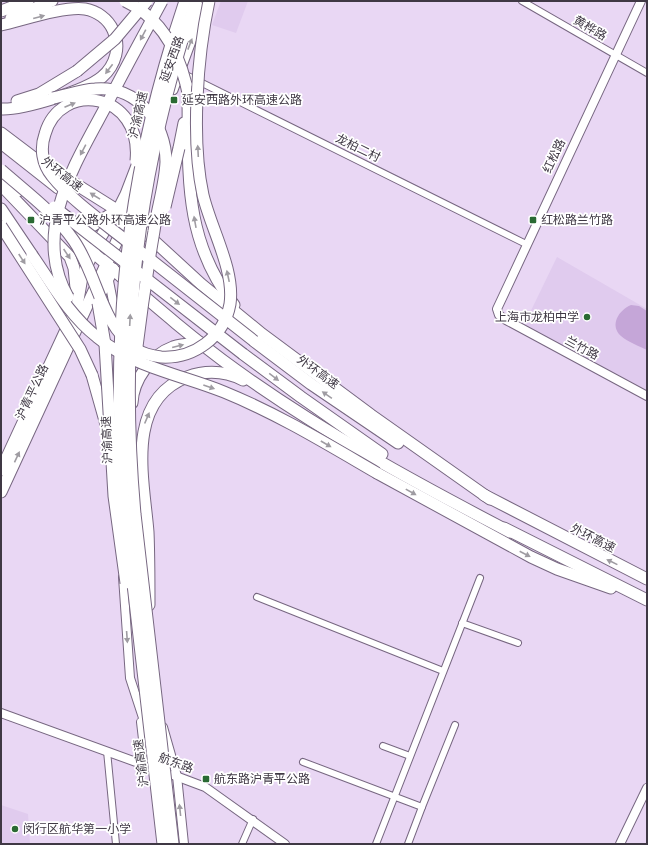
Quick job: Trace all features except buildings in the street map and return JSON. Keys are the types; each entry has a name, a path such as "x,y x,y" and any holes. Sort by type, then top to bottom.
{"highway":[{"path":"1,4 9,1"},
{"path":"1,11 28,1"},
{"path":"1,21 52,1"},
{"path":"125,1 146,14 167,35 178,59 188,93 189,183 195,225 206,259 223,292 258,337"},
{"path":"1,104 23,100 39,94 77,71 115,40 147,1"},
{"path":"97,338 78,315 56,272 53,250 54,228 60,203 74,166 162,1"},
{"path":"177,40 185,1"},
{"path":"177,40 195,1"},
{"path":"1,170 58,219 75,242 105,309 114,325 137,350 158,357 178,357 197,350 209,342 220,330 226,317 230,303 230,286 226,268 207,213 198,163 198,84 201,49 208,1"},
{"path":"1,26 60,11 84,9 96,12 106,19 117,38 117,50 114,62 109,70 93,83 25,107 1,109"},
{"name":"沪渝高速","path":"164,844 125,515 119,430 119,342 125,259 141,161 154,102 177,40"},
{"name":"沪渝高速","path":"173,844 135,514 128,422 131,303 142,213 177,40"},
{"path":"142,307 179,148 185,114 186,84"},
{"path":"53,98 96,89 116,91 136,100 150,111 164,139 166,164 142,307 128,422"},
{"path":"100,220 52,176 44,162 42,148 45,133 52,119 62,108 79,101 94,99 117,108 126,117 136,138 137,150 125,259"},
{"path":"1,133 34,158 132,220 258,337"},
{"name":"外环高速","path":"1,143 100,220 258,337 310,384 367,423 490,499 647,579"},
{"path":"1,166 243,354 373,448 440,491 510,532"},
{"path":"1,178 93,252 108,273 238,371 291,406"},
{"name":"沪青平公路","path":"1,186 70,257 74,268 76,289 70,322"},
{"path":"75,237 134,199"},
{"path":"1,209 75,318 97,338 119,353 256,406 531,557 586,580 647,600"},
{"name":"沪青平公路","path":"1,470 70,322 80,296 82,277 93,252 117,210"},
{"name":"沪青平公路","path":"1,492 88,303 89,285 96,271 108,273 132,220"},
{"path":"1,226 80,349 92,375 101,404 110,454"},
{"path":"63,357 73,347 108,273"},
{"path":"93,281 104,344 110,454 120,544 143,668"},
{"path":"137,558 142,540 132,411 135,388 150,363 160,354 182,344 201,343"},
{"path":"149,638 149,560 142,452 143,437 149,413 165,390 179,380 195,375 221,373 235,376 254,385 438,495 647,600"}],"main road":[{"name":"延安西路","path":"117,210 125,194 195,1"},
{"name":"延安西路","path":"132,220 134,199 180,72 208,1"},
{"path":"132,220 145,168"}],"street":[{"name":"黄桦路","path":"522,1 614,56 647,73"},
{"name":"红松路","path":"506,320 499,315 498,306 641,1"},
{"name":"龙柏二村","path":"180,72 526,244"},
{"path":"108,273 120,342 125,442 145,646 157,712 168,741 177,776 184,844"},
{"path":"108,273 110,418 130,678 139,710 153,746 157,769 164,844"},
{"name":"兰竹路","path":"506,320 647,396"},
{"path":"376,844 480,578"},
{"path":"257,597 443,671"},
{"path":"462,623 518,642"},
{"path":"139,710 146,765"},
{"name":"航东路","path":"1,713 205,787 253,819 285,844"},
{"path":"408,844 455,726"},
{"path":"383,746 410,756"},
{"path":"106,751 116,844"},
{"path":"303,762 422,807"},
{"path":"620,844 647,788"},
{"path":"242,844 253,819"}],"shaded area":[{"path":"221,1 248,1 236,33 212,25"},
{"name":"上海市龙柏中学","path":"557,257 647,309 647,390 524,325"},
{"path":"631,305 639,306 647,311 647,350 630,342 617,332 616,323 619,314"},
{"name":"闵行区航华第一小学","path":"1,805 28,814 30,844 1,844"}],"place":[{"name":"延安西路外环高速公路","path":"174,100"},
{"name":"沪青平公路外环高速公路","path":"31,220"},
{"name":"红松路兰竹路","path":"533,220"},
{"name":"上海市龙柏中学","path":"587,317"},
{"name":"航东路沪青平公路","path":"206,779"},
{"name":"闵行区航华第一小学","path":"15,829"}]}
